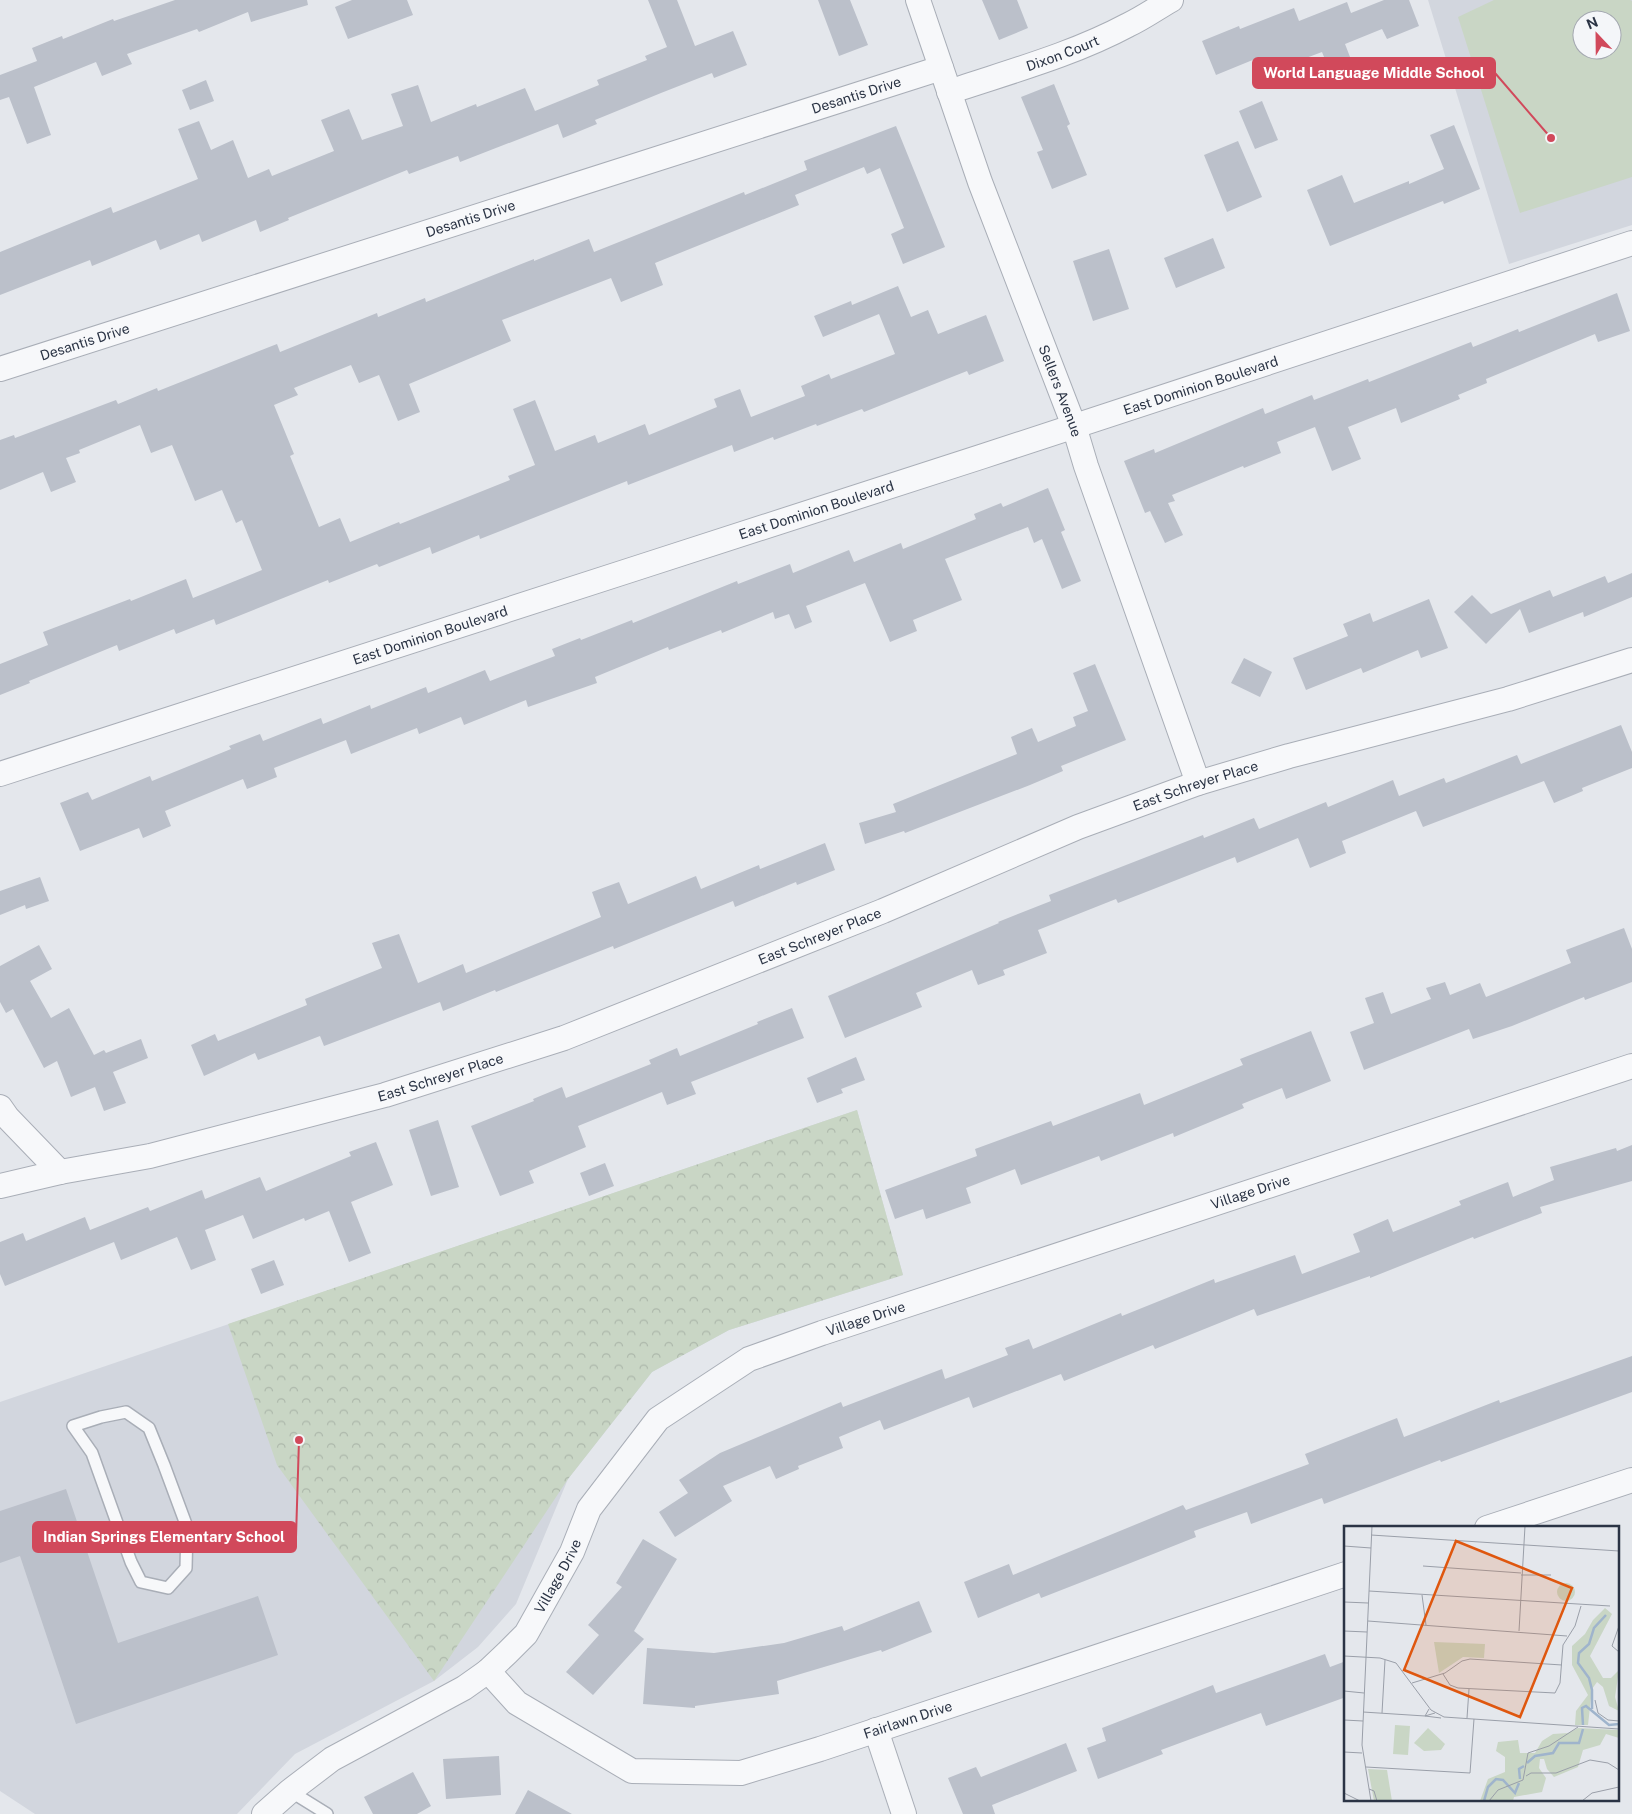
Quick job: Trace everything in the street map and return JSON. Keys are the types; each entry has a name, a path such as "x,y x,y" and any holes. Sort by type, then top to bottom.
{"street":[{"name":"Sellers Avenue","path":"918,0 980,182 1074,426 1086,466 1198,784"},
{"name":"Dixon Court","path":"949,92 1096,40 1128,26 1171,0"},
{"name":"Desantis Drive","path":"0,370 941,68"},
{"name":"East Dominion Boulevard","path":"0,774 266,690 1632,243"},
{"name":"East Schreyer Place","path":"0,1186 60,1172 150,1156 376,1098 564,1038 883,911 1078,827 1198,784 1289,756 1508,699 1632,660"},
{"name":"Village Drive","path":"264,1814 290,1791 332,1759 435,1705 488,1671 526,1634 572,1552 589,1509 658,1419 749,1359 830,1330 1632,1066"},
{"path":"0,1107 60,1172"},
{"path":"1493,1526 1632,1480"},
{"name":"Fairlawn Drive","path":"488,1671 516,1703 632,1771 741,1772 876,1730 1344,1575"},
{"path":"876,1730 904,1814"}],"lane":[{"path":"126,1412 149,1428 187,1528 186,1568 168,1588 141,1582 131,1562 92,1453 73,1426 101,1416 126,1412"},
{"path":"290,1791 327,1814"}],"shaded area":[{"path":"1428,0 1632,0 1632,225 1509,264"},
{"path":"857,1110 903,1275 729,1330 652,1372 568,1479 516,1604 478,1647 434,1681 295,1754 237,1814 35,1814 0,1791 0,1402"}],"green space":[{"path":"1494,0 1632,1 1632,177 1520,213 1458,17"},
{"path":"857,1110 903,1275 729,1330 652,1372 568,1479 434,1681 277,1465 228,1324"}],"building":[{"path":"175,0 307,0 308,5 251,22 248,12 199,32 197,29 127,54 132,64 102,76 96,62 34,87 51,135 27,144 9,97 0,100 0,75 37,61 32,48 62,36 63,39 113,19 114,21"},
{"path":"352,0 407,0 413,15 348,39 335,7"},
{"path":"648,0 677,0 695,46 733,31 747,65 714,78 712,73 661,93 595,120 597,124 563,138 558,124 460,162 458,156 409,174 407,170 288,218 289,220 260,232 256,220 202,242 199,234 160,250 156,240 92,266 90,260 0,295 0,252 111,207 113,213 198,179 178,129 199,121 211,150 233,140 248,178 269,169 272,176 334,151 321,120 349,109 362,140 403,126 391,94 418,85 431,122 476,104 477,107 525,88 535,111 599,85 597,80 647,60 645,56 667,47"},
{"path":"818,0 850,0 868,45 839,56"},
{"path":"982,0 1017,0 1028,28 999,40"},
{"path":"1384,0 1409,0 1419,26 1387,39 1382,29 1345,44 1357,75 1335,84 1322,52 1266,73 1260,57 1216,75 1202,41 1239,26 1240,29 1294,8 1299,21 1347,2 1351,13"},
{"path":"206,80 214,101 190,110 182,90"},
{"path":"1054,84 1070,124 1067,126 1087,175 1052,189 1037,152 1043,150 1021,97"},
{"path":"1262,101 1278,140 1255,149 1239,111"},
{"path":"1454,125 1480,189 1444,204 1443,201 1330,246 1307,190 1342,175 1354,203 1409,181 1409,184 1444,169 1430,135"},
{"path":"896,126 945,247 903,264 891,234 904,228 880,168 867,174 864,167 795,195 799,205 655,263 663,285 621,302 611,278 502,320 511,341 409,384 420,412 398,421 379,375 359,383 351,365 294,388 298,395 274,405 294,454 290,456 319,527 340,518 350,542 510,480 508,476 535,465 513,409 535,400 555,451 595,435 598,443 645,424 649,435 717,407 714,399 740,389 751,417 805,396 801,386 829,374 831,379 895,354 879,314 823,337 814,316 851,301 852,305 898,286 911,317 928,310 938,334 986,315 1004,361 969,375 967,371 864,412 862,409 774,440 773,437 734,452 732,445 628,485 627,481 480,539 479,535 432,554 430,547 379,567 377,564 329,583 328,580 216,625 214,619 176,634 174,629 119,651 117,645 0,695 0,664 48,645 43,632 130,599 131,601 186,579 193,598 262,570 242,520 236,523 222,490 195,501 172,445 151,453 140,425 79,450 80,453 66,458 76,482 51,492 43,472 0,490 0,440 14,435 15,438 116,400 118,404 157,388 158,391 277,344 280,352 377,313 378,317 425,298 426,302 589,239 594,252 744,192 745,195 807,170 804,161"},
{"path":"1238,141 1262,197 1227,212 1204,155"},
{"path":"1213,238 1225,268 1176,288 1164,258"},
{"path":"1109,249 1129,309 1093,321 1073,261"},
{"path":"1617,293 1630,331 1598,342 1595,334 1486,379 1487,383 1458,395 1460,399 1401,423 1396,408 1348,427 1361,459 1332,471 1315,427 1277,442 1281,453 1244,468 1243,466 1172,495 1175,501 1168,503 1183,535 1165,543 1150,511 1145,513 1124,461 1154,449 1155,453 1263,408 1265,414 1312,395 1314,400 1368,379 1369,382 1471,342 1473,347 1518,329 1519,332"},
{"path":"1048,488 1065,530 1061,532 1081,581 1062,589 1042,539 1034,543 1028,527 945,559 962,600 913,620 917,631 890,642 865,583 806,606 812,622 795,629 789,614 775,619 773,612 722,633 721,630 669,650 668,647 595,677 597,683 528,707 526,700 464,725 461,717 419,734 417,728 351,754 346,740 274,768 277,777 247,789 243,779 165,811 171,826 143,838 139,828 80,851 60,803 88,792 92,800 150,776 152,781 231,749 229,746 260,734 263,741 321,718 323,724 370,705 371,709 426,687 428,693 485,670 490,681 555,656 552,649 632,620 633,623 737,581 738,584 790,564 793,573 849,550 854,562 901,543 903,549 976,519 974,514 1001,503 1003,507"},
{"path":"1632,573 1632,597 1584,617 1583,612 1529,633 1520,609 1486,644 1454,612 1472,595 1491,614 1550,590 1553,597 1605,576 1608,583"},
{"path":"1429,599 1448,648 1421,658 1418,650 1363,673 1361,668 1306,690 1293,658 1348,636 1343,624 1370,613 1373,622"},
{"path":"1244,658 1272,672 1260,697 1231,683"},
{"path":"1095,664 1126,740 1061,766 1063,771 1030,785 905,833 904,831 865,844 859,823 896,812 893,804 1017,754 1011,737 1032,728 1038,742 1076,726 1073,717 1088,711 1073,673"},
{"path":"1621,725 1632,752 1632,768 1582,788 1583,791 1554,803 1544,781 1423,827 1416,811 1342,841 1346,853 1310,868 1298,838 1237,863 1235,857 1118,903 1116,899 1038,930 1047,953 1003,970 1005,975 978,985 972,970 916,993 922,1007 845,1038 828,996 1051,901 1049,895 1203,835 1204,838 1254,818 1259,829 1326,802 1328,807 1393,780 1399,796 1444,778 1446,783 1517,755 1521,764"},
{"path":"825,843 835,870 797,885 796,882 735,907 733,901 614,949 613,946 443,1011 440,1002 324,1046 320,1036 258,1060 255,1053 204,1076 191,1045 215,1034 218,1041 307,1005 305,999 382,968 372,943 399,934 418,983 463,964 466,973 601,917 592,892 619,882 628,904 696,876 701,889 759,865 760,869"},
{"path":"40,877 49,901 26,909 25,905 0,915 0,891"},
{"path":"1624,928 1632,949 1632,982 1585,1000 1584,997 1512,1026 1473,1039 1469,1029 1364,1070 1350,1032 1374,1023 1365,998 1383,992 1391,1014 1431,999 1426,988 1445,982 1450,995 1480,983 1486,997 1571,963 1566,950"},
{"path":"39,945 52,969 30,981 51,1018 69,1008 94,1055 104,1050 106,1053 141,1039 148,1058 113,1072 126,1103 104,1111 95,1087 71,1097 57,1061 44,1068 13,1009 6,1013 0,1002 0,966"},
{"path":"792,1008 804,1038 691,1082 696,1094 667,1105 662,1092 578,1126 586,1147 529,1171 534,1183 500,1196 471,1126 534,1101 533,1099 562,1087 566,1098 651,1064 649,1060 677,1048 680,1056"},
{"path":"1311,1031 1331,1081 1286,1099 1282,1088 1242,1104 1244,1108 1174,1137 1173,1133 1101,1161 1099,1156 1021,1185 1015,1169 966,1188 971,1203 926,1219 923,1209 895,1219 885,1190 977,1156 975,1149 1051,1121 1053,1126 1140,1093 1144,1105 1243,1065 1240,1059"},
{"path":"856,1057 865,1080 841,1089 843,1093 817,1103 807,1078"},
{"path":"438,1120 459,1187 431,1196 409,1130"},
{"path":"376,1142 393,1185 351,1202 371,1253 349,1262 329,1211 305,1221 304,1218 253,1239 243,1215 205,1230 216,1260 191,1270 177,1237 121,1260 114,1242 5,1286 0,1274 0,1242 23,1233 26,1241 85,1217 90,1230 148,1207 150,1211 202,1190 205,1199 260,1177 266,1191 351,1156 349,1152"},
{"path":"1632,1145 1632,1181 1540,1207 1542,1213 1474,1239 1473,1237 1370,1278 1370,1276 1257,1316 1254,1309 1155,1349 1153,1345 1064,1381 1061,1374 973,1408 969,1397 884,1430 880,1420 839,1437 843,1448 798,1466 799,1469 776,1479 770,1466 723,1486 732,1501 675,1537 659,1512 688,1493 679,1480 720,1453 841,1402 843,1407 942,1369 945,1379 1008,1355 1005,1348 1029,1339 1033,1349 1121,1313 1122,1316 1214,1279 1215,1283 1295,1255 1302,1274 1360,1252 1353,1234 1388,1219 1393,1232 1461,1205 1459,1201 1508,1182 1513,1197 1554,1180 1550,1167 1616,1148 1617,1151"},
{"path":"605,1163 614,1186 589,1196 580,1173"},
{"path":"274,1260 284,1285 261,1294 251,1269"},
{"path":"1632,1356 1632,1392 1441,1462 1440,1460 1324,1504 1322,1498 1251,1524 1247,1512 1194,1531 1196,1537 1128,1564 1041,1598 1039,1593 978,1618 964,1582 1009,1564 1013,1575 1183,1505 1186,1510 1309,1464 1305,1454 1397,1418 1404,1437 1499,1400 1500,1403"},
{"path":"66,1489 118,1643 258,1596 278,1655 76,1724 20,1556 0,1563 0,1511"},
{"path":"643,1539 677,1559 634,1631 644,1639 593,1695 566,1672 599,1635 588,1625 622,1587 616,1583"},
{"path":"919,1601 932,1632 882,1652 881,1650 777,1681 779,1694 695,1706 695,1708 643,1704 647,1648 714,1653 784,1643 842,1626 844,1631"},
{"path":"1325,1654 1330,1667 1344,1662 1344,1698 1266,1726 1261,1713 1161,1750 1163,1754 1098,1779 1087,1748 1106,1741 1102,1728 1213,1685 1216,1693"},
{"path":"1066,1743 1077,1771 992,1805 995,1814 963,1814 948,1778 976,1767 981,1777"},
{"path":"499,1756 501,1795 446,1799 443,1759"},
{"path":"413,1772 431,1806 417,1814 373,1814 364,1797"},
{"path":"528,1790 572,1814 515,1814"}],"place":[{"name":"World Language Middle School","path":"1551,138"},
{"name":"Indian Springs Elementary School","path":"299,1440"}]}
